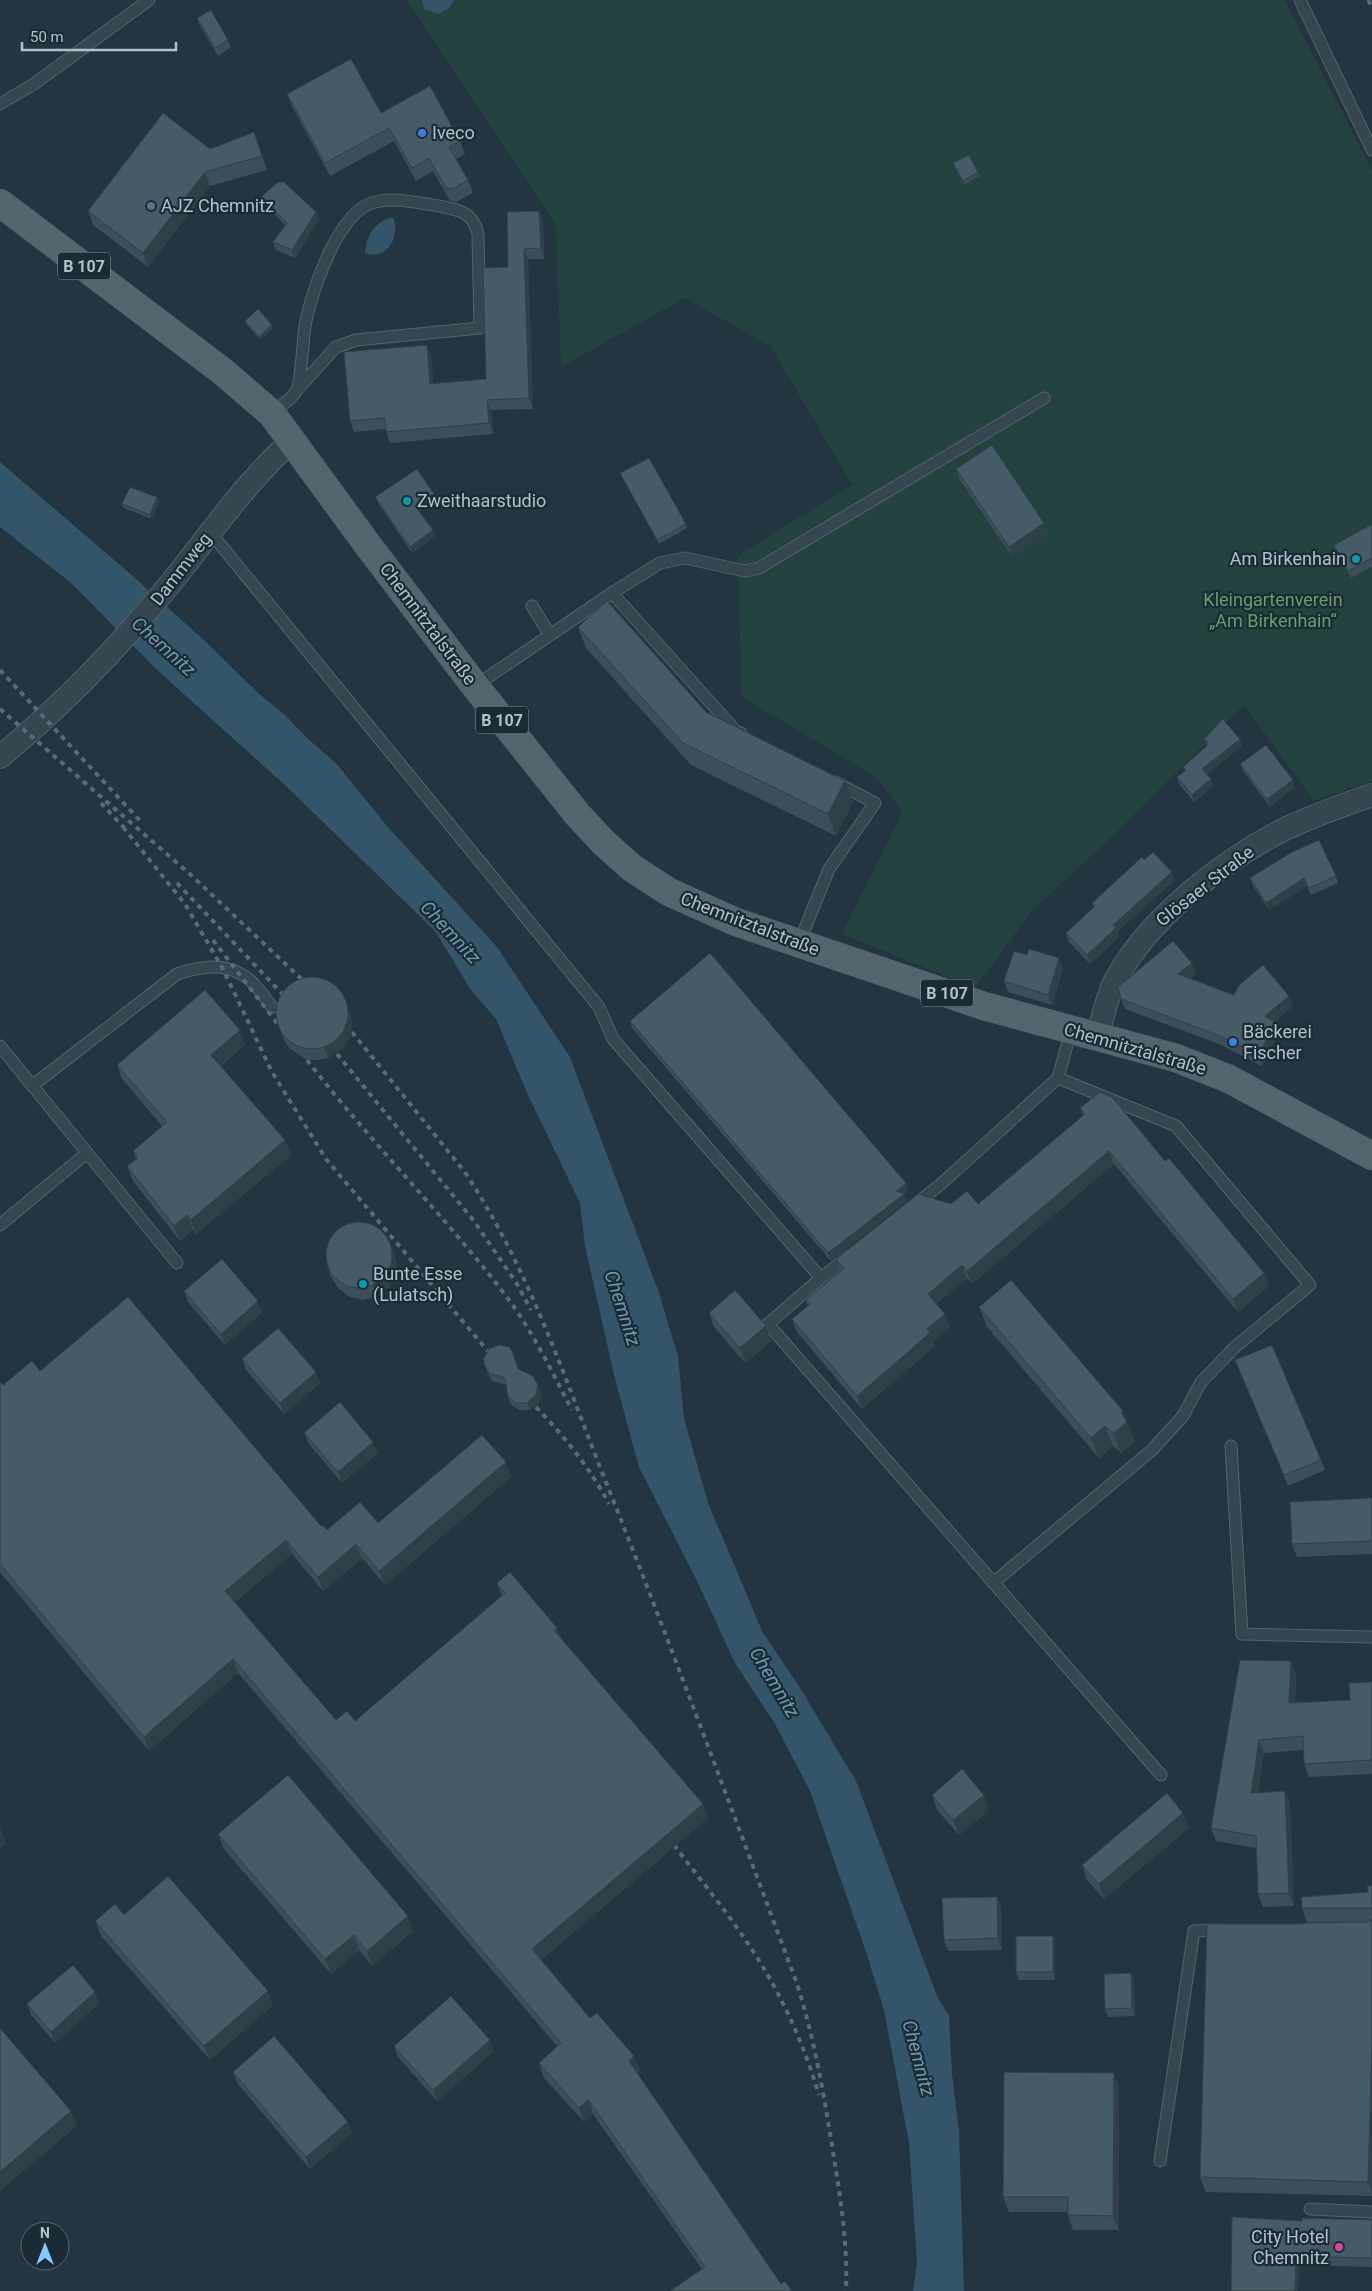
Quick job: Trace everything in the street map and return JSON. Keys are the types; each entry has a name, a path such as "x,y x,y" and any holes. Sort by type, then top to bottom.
{"main road":[{"name":"Chemnitztalstraße","path":"0,203 222,371 272,414 293,440 372,552 475,686 578,814 603,842 632,868 669,892 692,904 799,943 984,1006 1176,1058 1206,1068 1372,1156"}],"street":[{"name":"Dammweg","path":"0,757 45,719 114,649 170,584 252,481 293,440"},
{"name":"Glösaer Straße","path":"1097,1038 1113,984 1138,944 1161,919 1219,871 1254,847 1320,813 1372,795"}],"lane":[{"path":"0,104 34,84 149,0"},
{"path":"1300,0 1372,150"},
{"path":"272,414 297,390 336,347 356,340 480,328 478,234 476,224 468,215 454,209 400,200 374,202 358,210 348,220 322,269 308,316 297,390"},
{"path":"475,686 660,563 685,558 745,571 759,568 1044,398"},
{"path":"210,532 595,1002 613,1040 821,1278"},
{"path":"612,594 736,731 753,740"},
{"path":"532,606 550,635"},
{"path":"799,943 829,869 875,803 823,776"},
{"path":"32,1086 177,974 198,967 238,972 259,991 272,1007"},
{"path":"904,1213 941,1184 1058,1078 1071,1031"},
{"path":"0,1046 177,1263"},
{"path":"993,1583 1152,1450 1183,1416 1201,1382 1235,1346 1310,1285 1176,1126 1058,1078"},
{"path":"0,1225 87,1152"},
{"path":"859,1249 821,1278 768,1324 1161,1776"},
{"path":"1231,1446 1242,1634 1372,1637"},
{"path":"1160,2161 1194,1930 1233,1930"},
{"path":"1310,2208 1372,2212"}],"green space":[{"name":"Kleingartenverein „Am Birkenhain“","path":"407,0 1285,0 1372,171 1372,781 1314,801 1244,705 1113,836 1032,911 975,988 842,934 903,812 876,777 742,697 737,556 852,485 771,347 685,298 561,367 556,225"}],"water":[{"path":"422,0 454,0 449,8 439,14 424,9"},
{"path":"393,217 395,232 390,246 380,254 365,253 367,241 376,226"},
{"name":"Chemnitz","path":"0,462 134,577 336,763 387,826 497,947 570,1057 658,1290 678,1356 684,1418 708,1503 763,1633 799,1686 856,1781 937,1996 949,2016 952,2074 959,2131 964,2291 913,2291 917,2262 909,2143 884,2010 866,1952 810,1791 775,1724 735,1663 697,1581 639,1467 615,1379 585,1246 580,1203 527,1093 496,1019 471,990 435,931 287,787 156,669 70,582 0,527"}],"building":[{"path":"211,10 228,40 215,48 197,18"},
{"path":"351,59 381,113 430,86 460,141 449,147 468,180 452,189 446,188 429,158 412,168 389,128 325,163 287,94"},
{"name":"AJZ Chemnitz","path":"163,113 210,149 254,132 262,156 205,172 143,253 88,211"},
{"path":"969,155 978,172 963,181 953,163"},
{"path":"278,182 284,182 316,212 292,250 273,242 287,223 261,197"},
{"path":"539,211 541,248 524,249 529,398 487,400 489,423 386,432 385,418 350,421 344,352 427,345 430,384 486,379 483,268 508,267 507,212"},
{"path":"258,309 272,325 259,337 245,321"},
{"path":"992,445 1044,523 1009,547 956,469"},
{"path":"649,458 686,524 657,540 620,473"},
{"path":"417,469 434,494 415,506 433,530 410,547 375,497"},
{"path":"130,487 157,497 150,515 122,504"},
{"name":"Am Birkenhain","path":"1372,524 1372,558 1348,571 1334,545"},
{"path":"607,601 706,712 845,781 828,814 683,743 578,627"},
{"path":"1223,719 1240,739 1202,769 1211,779 1192,795 1177,777 1186,770 1183,767 1209,744 1204,739"},
{"path":"1266,745 1293,780 1267,799 1240,764"},
{"path":"1319,840 1336,876 1309,888 1304,878 1266,903 1250,878 1292,852"},
{"path":"1153,852 1172,872 1113,925 1116,928 1087,955 1066,933 1095,906 1092,903 1142,857 1144,860"},
{"path":"1173,941 1192,963 1178,974 1234,995 1239,985 1263,965 1289,996 1265,1016 1275,1022 1259,1055 1215,1034 1121,999 1118,987"},
{"path":"1029,949 1059,958 1048,995 1004,981 1014,951 1027,955"},
{"path":"710,953 906,1183 896,1191 904,1194 828,1253 630,1021"},
{"path":"312,977 332,983 342,993 348,1013 342,1033 332,1043 312,1049 292,1043 282,1033 276,1013 282,993 292,983"},
{"path":"205,990 240,1030 211,1055 285,1140 191,1220 187,1215 174,1226 127,1166 138,1158 133,1151 167,1122 117,1065"},
{"path":"1100,1092 1112,1097 1165,1161 1169,1158 1264,1273 1233,1299 1109,1151 967,1271 962,1265 928,1294 945,1314 927,1329 930,1333 857,1396 792,1319 810,1304 806,1300 844,1268 836,1259 918,1194 951,1204 967,1191 978,1204 1085,1114 1080,1108"},
{"path":"352,1222 366,1222 378,1227 387,1236 392,1248 390,1268 383,1279 366,1288 352,1288 340,1283 331,1274 326,1262 326,1248 331,1236 340,1227"},
{"path":"222,1259 258,1301 221,1334 184,1291"},
{"path":"1011,1280 1123,1411 1121,1412 1127,1422 1114,1433 1105,1426 1091,1438 979,1307"},
{"path":"735,1290 766,1326 740,1348 709,1313"},
{"path":"128,1297 321,1526 323,1525 327,1530 360,1502 378,1523 482,1435 506,1462 379,1571 356,1544 318,1577 286,1540 225,1591 336,1720 347,1711 355,1721 505,1593 497,1583 510,1572 557,1628 554,1630 703,1804 532,1949 590,2018 597,2013 634,2056 629,2061 781,2284 785,2281 792,2291 670,2291 705,2267 588,2099 579,2108 539,2063 561,2043 233,1659 144,1737 0,1564 0,1382 3,1385 32,1361 40,1371"},
{"path":"278,1328 316,1372 280,1403 242,1359"},
{"path":"499,1345 509,1347 518,1369 533,1376 538,1385 536,1395 527,1403 516,1403 508,1396 505,1378 489,1373 484,1364 484,1358 489,1349"},
{"path":"1272,1345 1321,1460 1284,1475 1235,1360"},
{"path":"340,1402 373,1442 338,1472 304,1433"},
{"path":"1372,1498 1372,1541 1292,1544 1290,1502"},
{"path":"1240,1660 1291,1661 1289,1703 1350,1700 1349,1683 1372,1682 1372,1760 1304,1764 1303,1736 1259,1740 1251,1793 1285,1791 1289,1893 1258,1894 1256,1836 1211,1828"},
{"path":"962,1769 984,1795 953,1820 932,1795"},
{"path":"288,1775 408,1916 367,1951 354,1935 325,1959 218,1834"},
{"path":"1167,1793 1183,1813 1099,1884 1082,1865"},
{"path":"168,1876 268,1991 204,2046 95,1921 115,1904 124,1915"},
{"path":"1367,1886 1372,1886 1372,1911 1370,1908 1302,1908 1301,1897 1368,1892"},
{"path":"997,1897 998,1938 944,1940 942,1898"},
{"path":"1372,1919 1372,2042 1368,2182 1200,2177 1207,1924 1303,1924 1367,1922"},
{"path":"1016,1936 1053,1936 1053,1972 1016,1972"},
{"path":"73,1965 95,1992 51,2032 27,2004"},
{"path":"1131,1973 1132,2008 1105,2009 1104,1974"},
{"path":"451,1996 490,2040 433,2090 394,2046"},
{"path":"0,2028 71,2111 0,2172"},
{"path":"274,2036 348,2122 306,2157 233,2072"},
{"path":"1004,2072 1114,2073 1113,2216 1068,2215 1068,2197 1003,2197"},
{"path":"1232,2217 1302,2221 1302,2218 1372,2220 1372,2258 1296,2256 1295,2291 1231,2291"}],"railway":[{"path":"1368,0 1372,7"},
{"path":"0,670 143,824"},
{"path":"0,709 191,875 312,989"},
{"path":"101,803 128,832"},
{"path":"123,827 185,904 223,969 272,1072 326,1159 492,1356"},
{"path":"177,883 289,1001"},
{"path":"213,940 280,1027"},
{"path":"352,1032 464,1171 485,1205 505,1240 539,1312 569,1387 699,1721 796,1981 812,2040 828,2119 846,2252 846,2291"},
{"path":"337,1054 474,1221 517,1284 531,1310"},
{"path":"307,1060 503,1292 532,1335 572,1410"},
{"path":"536,1407 576,1453 594,1478 609,1504"},
{"path":"674,1845 738,1930 768,1975 793,2025 819,2095"}],"place":[{"name":"Iveco","path":"422,133"},
{"name":"AJZ Chemnitz","path":"151,206"},
{"name":"Zweithaarstudio","path":"407,501"},
{"name":"Am Birkenhain","path":"1356,559"},
{"name":"Bäckerei Fischer","path":"1233,1042"},
{"name":"Bunte Esse (Lulatsch)","path":"363,1284"},
{"name":"City Hotel Chemnitz","path":"1339,2247"}]}
